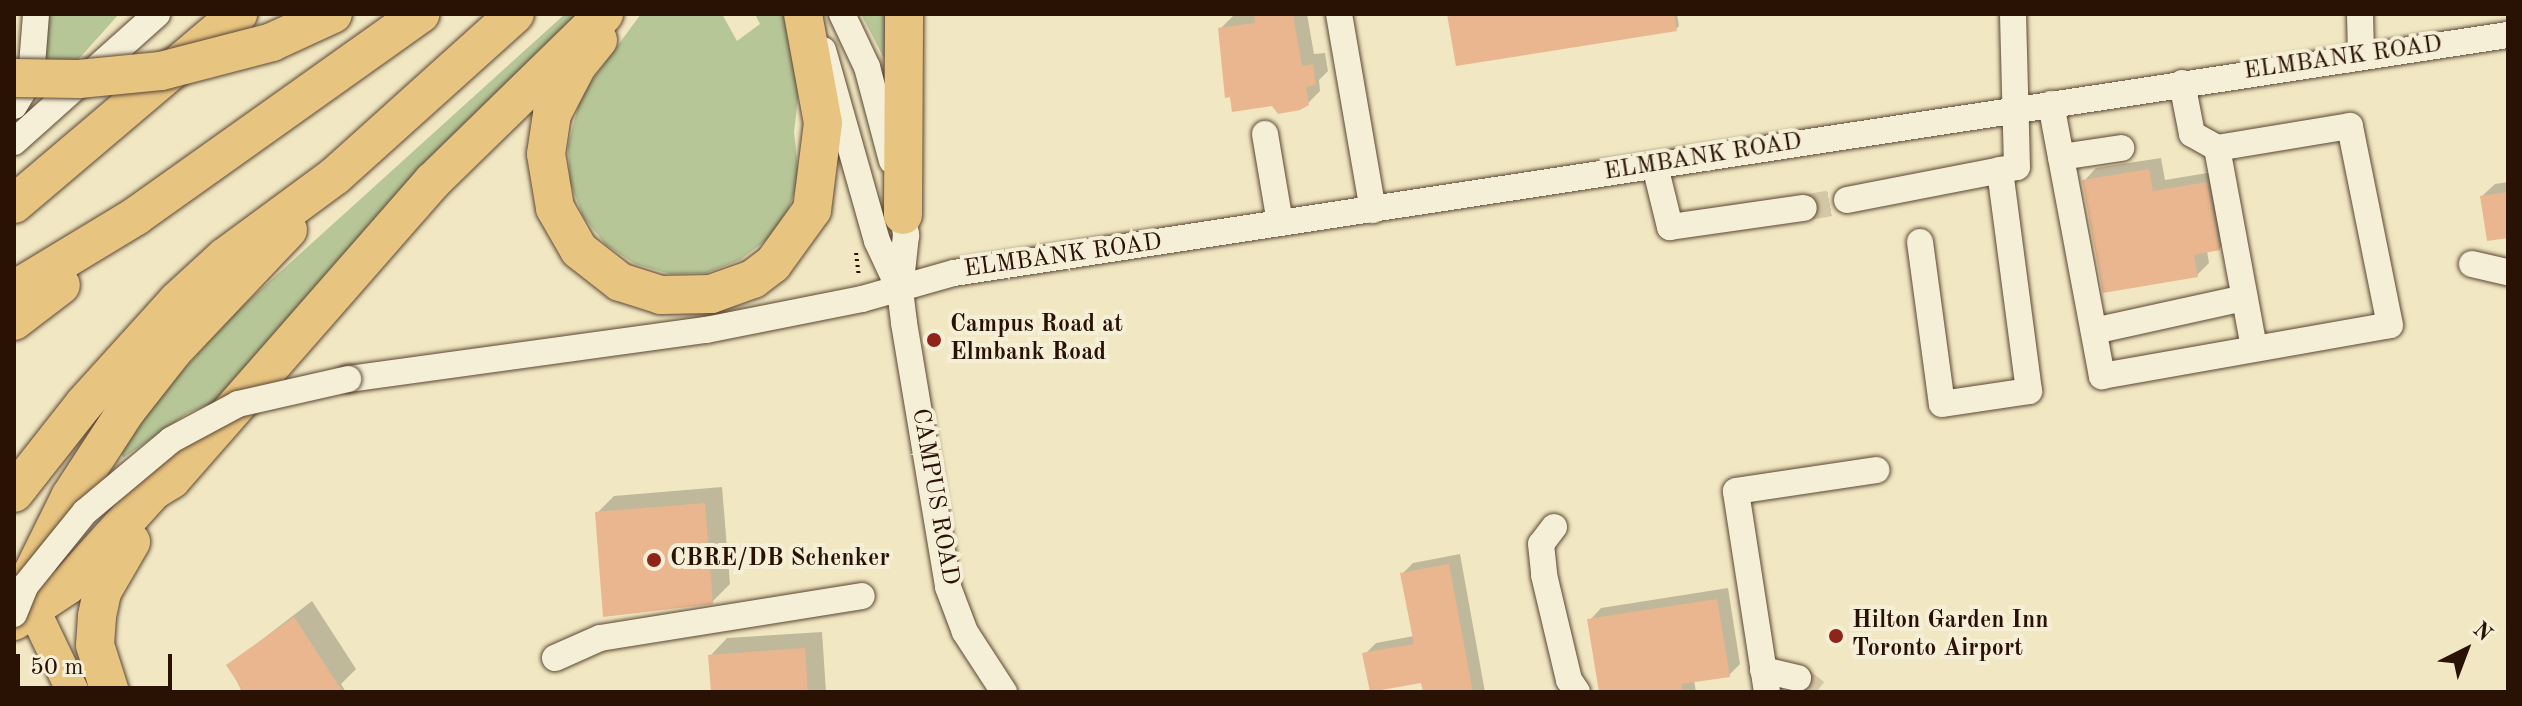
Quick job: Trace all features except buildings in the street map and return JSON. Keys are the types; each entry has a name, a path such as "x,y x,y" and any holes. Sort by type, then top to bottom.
{"highway":[{"path":"14,204 238,14"},
{"path":"14,78 79,79 161,71 260,46 333,14"},
{"path":"14,290 136,216 420,14"},
{"path":"20,600 70,497 126,411 173,351 335,176 515,14"},
{"path":"20,600 68,585 153,491 172,479 433,181 604,14"},
{"path":"617,14 557,101 546,154 550,189 562,226 589,261 620,282 678,297 720,292 763,273 794,242 812,210 823,123 803,14"},
{"path":"903,215 904,14"},
{"path":"14,493 61,433 177,301 225,257 335,176"},
{"path":"14,321 86,267 136,216"},
{"path":"14,521 61,433"},
{"path":"110,692 95,645 102,592 128,546 164,501 172,479"}],"main road":[{"path":"20,600 73,692"}],"street":[{"path":"14,106 31,78 36,14"},
{"path":"14,142 157,14"},
{"name":"CAMPUS ROAD","path":"809,14 832,71 877,241 900,290"},
{"name":"CAMPUS ROAD","path":"842,14 880,105 903,215 906,235 900,290 948,587 965,632 1004,692"},
{"path":"1339,14 1373,210"},
{"path":"1847,200 2017,167 2013,14"},
{"path":"2360,14 2361,56"},
{"name":"ELMBANK ROAD","path":"20,600 85,512 137,464 198,422 238,404 348,379 706,330 900,290 954,273 2508,35"},
{"path":"2051,104 2102,376 2390,325 2350,126 2217,148 2192,134 2182,83"},
{"path":"1265,134 1280,223"},
{"path":"2061,157 2121,148"},
{"path":"2217,148 2254,348"},
{"path":"1655,166 1670,227 1804,208"},
{"path":"1920,242 1942,404 2029,391 2000,170"},
{"path":"2472,264 2508,272"},
{"path":"2094,331 2244,298"},
{"path":"1798,678 1765,681 1736,491 1876,470"},
{"path":"1554,527 1541,544 1578,692"},
{"path":"555,658 600,638 862,596"},
{"path":"1567,645 1568,606"}],"path":[{"path":"858,245 859,286"}],"green space":[{"path":"43,14 119,14 76,62 40,63"},
{"path":"565,14 583,14 221,399 188,413 123,458 120,450 164,391 238,310"},
{"path":"641,14 722,14 737,41 760,24 755,14 784,14 799,90 794,132 799,177 789,208 769,238 740,260 706,273 670,274 635,264 605,244 583,216 570,182 568,146 581,95"},
{"path":"861,14 886,14 885,60"}],"tunnel":[{"path":"1804,208 1847,200"},
{"path":"1798,678 1816,692"}],"place":[{"name":"Campus Road at Elmbank Road","path":"934,340"},
{"name":"CBRE/DB Schenker","path":"654,560"},
{"name":"Hilton Garden Inn Toronto Airport","path":"1836,636"}]}
